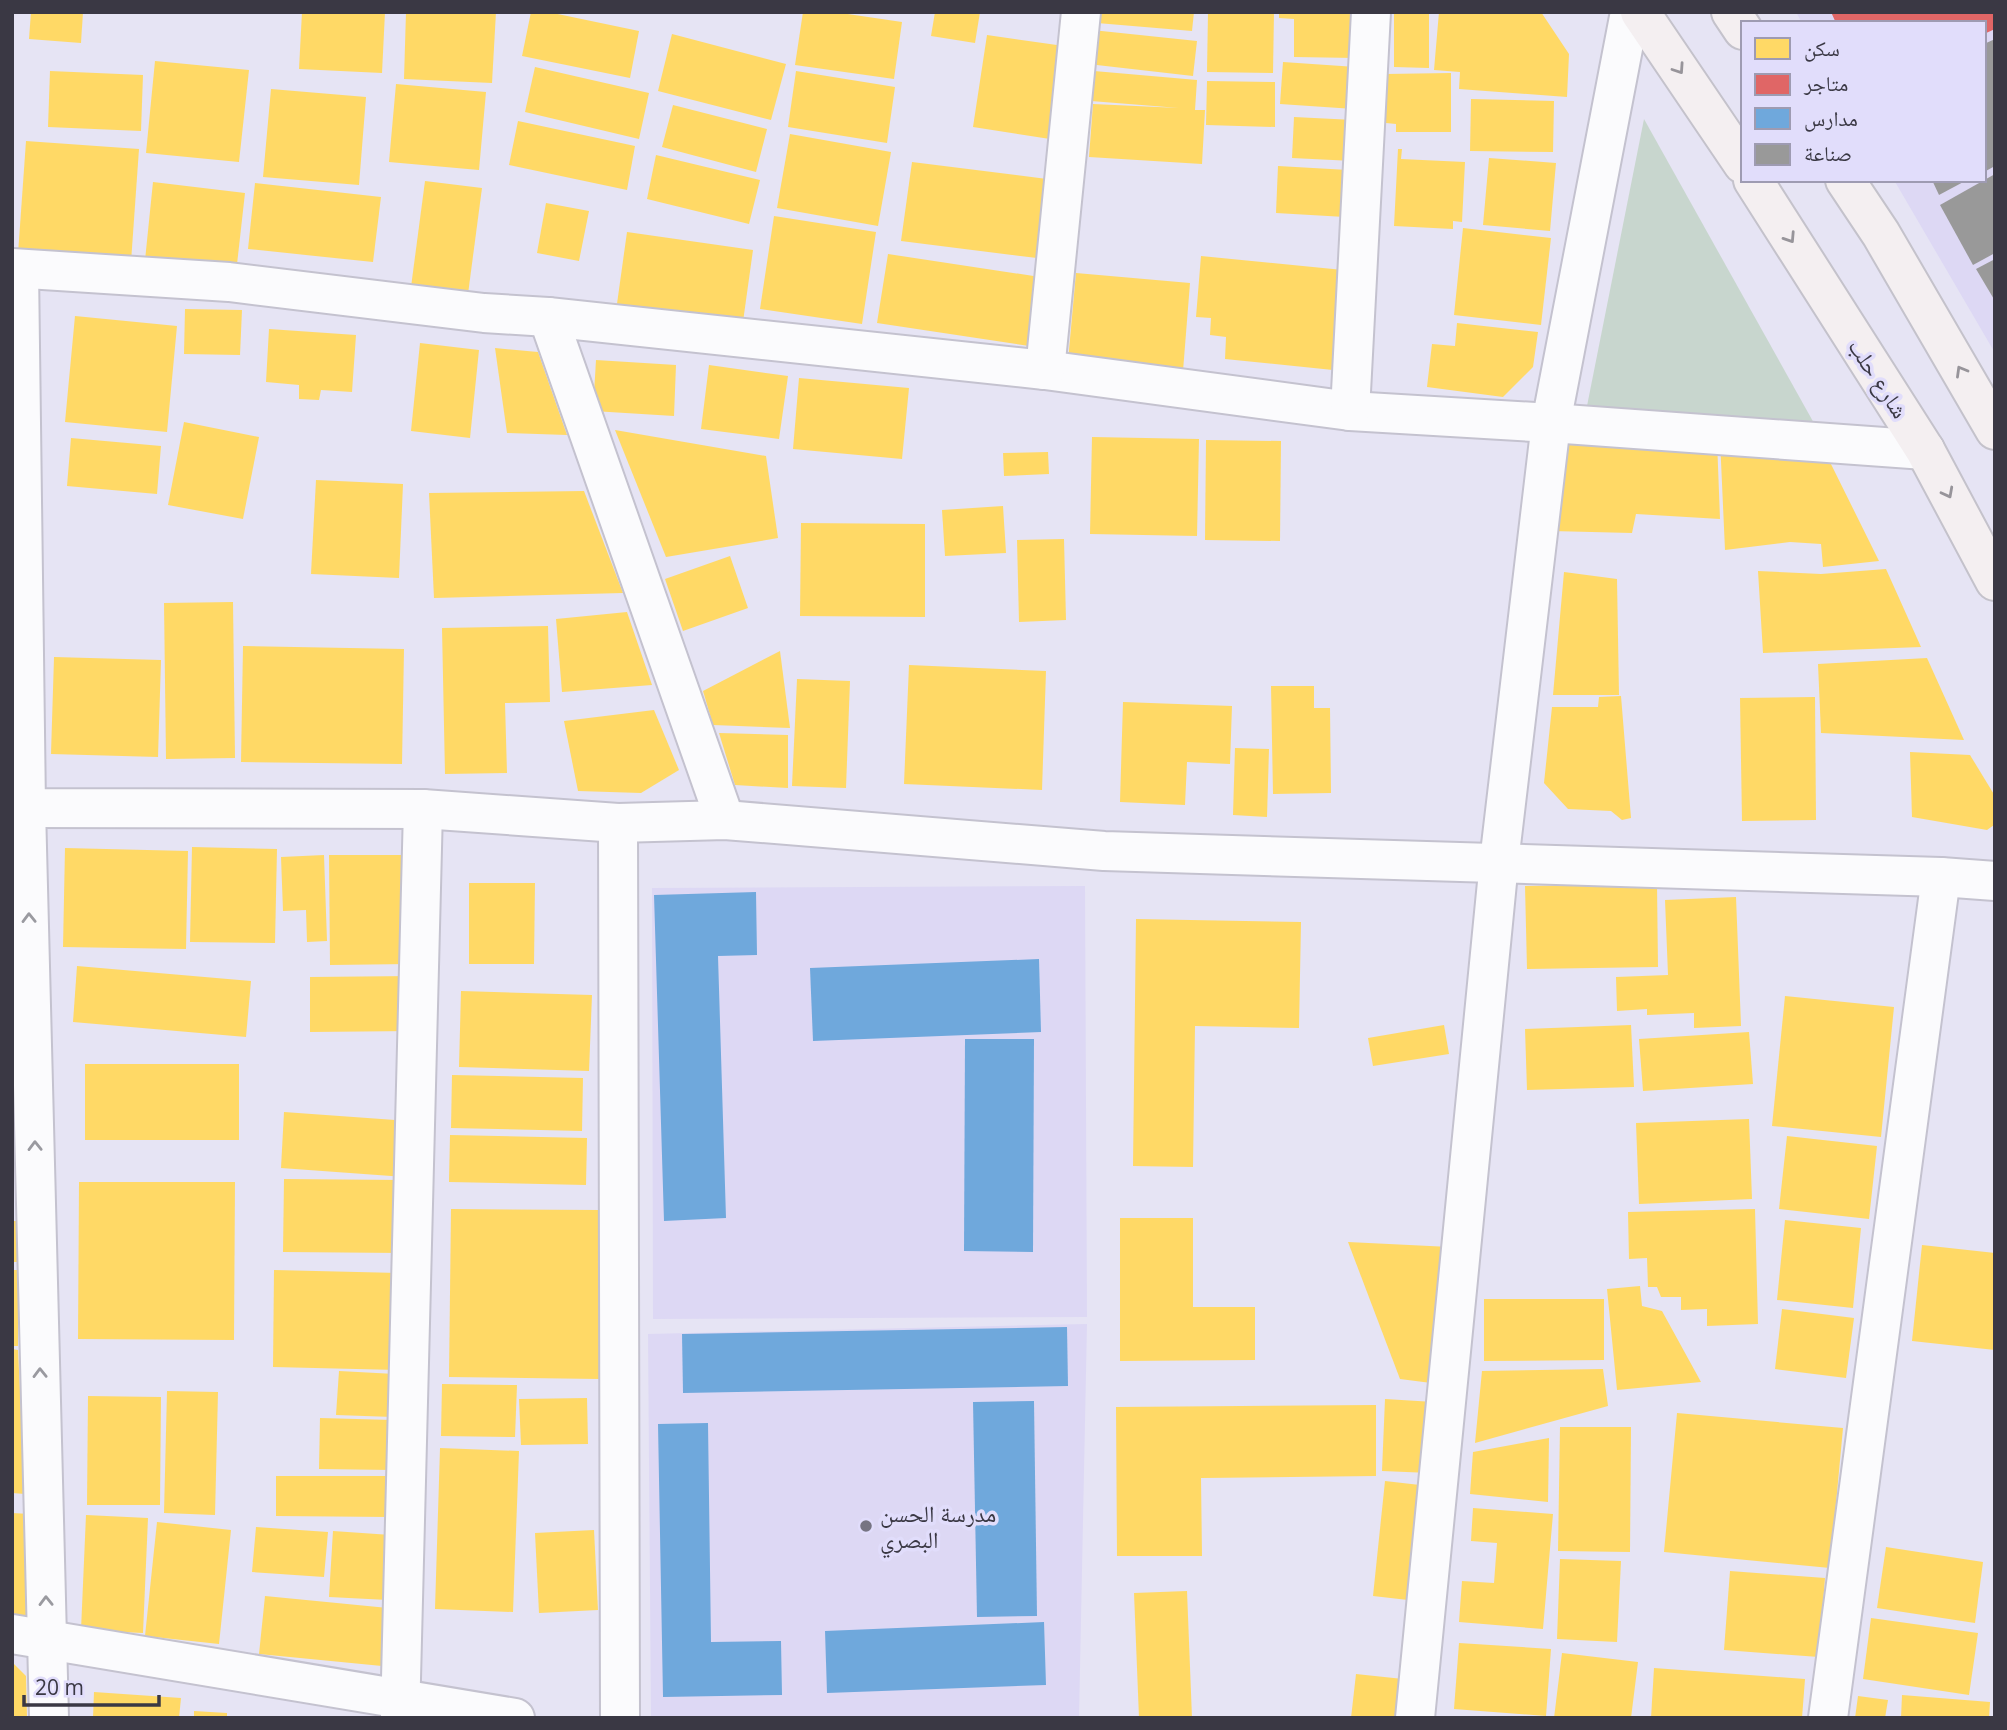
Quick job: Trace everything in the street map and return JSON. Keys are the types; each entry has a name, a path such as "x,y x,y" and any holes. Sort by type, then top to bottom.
{"main road":[{"path":"1640,12 1741,161"},
{"path":"1731,12 1741,27"},
{"name":"شارع حلب","path":"1754,182 1925,450 1995,581"},
{"path":"1846,182 1881,234 1995,430"}],"street":[{"path":"1045,370 1081,12"},
{"path":"1350,411 1371,12"},
{"path":"1415,1718 1499,862 1551,423 1630,12"},
{"path":"49,1718 30,1637 17,808 16,268 229,282 484,313 548,317 1045,370 1350,411 1925,450"},
{"path":"548,317 725,820"},
{"path":"17,808 423,809 618,823 725,820 1104,850 1941,877 1995,881"},
{"path":"400,1709 423,809"},
{"path":"618,823 620,1718"},
{"path":"1828,1718 1941,877"},
{"path":"30,1637 400,1709 515,1718"}],"shaded area":[{"path":"1796,12 1995,12 1995,353 1895,182 1986,182 1986,21 1801,21"},
{"path":"1644,119 1815,425 1587,406"},
{"path":"1085,886 1087,1317 653,1319 652,888"},
{"name":"مدرسة الحسن البصري","path":"1087,1324 1079,1718 651,1718 648,1334"}],"building: سكن":[{"path":"31,12 83,12 81,43 29,39"},
{"path":"302,12 385,12 382,73 299,69"},
{"path":"406,12 496,12 492,83 404,79"},
{"path":"531,12 548,12 639,31 630,78 522,56"},
{"path":"803,12 834,12 902,22 894,79 795,65"},
{"path":"935,12 980,12 975,43 931,36"},
{"path":"1098,12 1194,12 1192,31 1097,23"},
{"path":"1208,12 1274,12 1273,73 1207,72"},
{"path":"1279,12 1357,12 1356,58 1294,57 1294,19 1279,18"},
{"path":"1394,12 1429,12 1429,68 1394,67"},
{"path":"1439,12 1541,12 1569,54 1567,97 1459,89 1460,72 1434,70"},
{"path":"1092,30 1197,41 1193,76 1088,64"},
{"path":"672,34 786,64 771,120 658,91"},
{"path":"987,35 1064,46 1050,139 973,127"},
{"path":"155,61 249,70 239,162 146,153"},
{"path":"1283,62 1356,67 1354,109 1280,104"},
{"path":"535,67 649,93 639,139 525,112"},
{"path":"50,71 143,75 141,131 48,127"},
{"path":"796,71 895,87 887,143 788,127"},
{"path":"1094,71 1197,80 1195,110 1205,110 1202,164 1089,157 1093,104 1179,108 1091,101"},
{"path":"1451,73 1451,132 1396,132 1396,124 1386,123 1385,74"},
{"path":"1207,81 1275,82 1275,127 1206,125"},
{"path":"396,84 486,92 479,170 389,162"},
{"path":"271,89 366,97 359,185 263,177"},
{"path":"1471,99 1554,101 1553,152 1470,151"},
{"path":"673,105 767,129 756,172 662,147"},
{"path":"1294,117 1354,120 1353,161 1292,158"},
{"path":"518,121 635,146 627,190 509,165"},
{"path":"790,134 891,152 878,226 777,208"},
{"path":"26,141 139,149 131,262 18,254"},
{"path":"1398,149 1402,149 1401,159 1465,162 1462,222 1453,221 1453,229 1394,226"},
{"path":"656,155 760,180 749,224 647,199"},
{"path":"1489,158 1556,163 1550,231 1483,225"},
{"path":"912,162 1047,179 1037,258 901,241"},
{"path":"1278,166 1348,170 1345,217 1276,213"},
{"path":"425,181 482,188 468,294 411,287"},
{"path":"153,182 245,193 234,291 143,280"},
{"path":"255,183 381,197 373,262 248,249"},
{"path":"546,203 589,211 579,261 537,253"},
{"path":"774,216 876,232 862,324 760,309"},
{"path":"1463,228 1551,238 1541,325 1454,315"},
{"path":"627,232 753,250 742,329 616,311"},
{"path":"888,254 1040,277 1029,346 877,323"},
{"path":"1201,256 1343,270 1333,370 1225,359 1226,337 1210,335 1211,318 1196,317"},
{"path":"1076,273 1190,283 1183,371 1068,361"},
{"path":"185,309 242,310 240,355 184,354"},
{"path":"75,316 177,326 167,432 65,422"},
{"path":"1457,323 1538,332 1533,367 1503,397 1427,387 1432,344 1455,346"},
{"path":"269,329 356,335 352,392 321,390 319,400 299,399 299,385 266,382"},
{"path":"420,343 479,350 470,438 411,431"},
{"path":"495,348 538,352 567,435 507,433"},
{"path":"596,360 676,365 674,416 593,411"},
{"path":"709,365 788,376 779,439 701,429"},
{"path":"799,378 909,388 902,459 793,449"},
{"path":"184,422 259,437 243,519 168,505"},
{"path":"1561,424 1717,440 1720,519 1636,514 1632,533 1551,531"},
{"path":"615,430 766,456 778,538 666,557"},
{"path":"1092,437 1199,439 1197,536 1090,534"},
{"path":"71,438 161,446 157,494 67,486"},
{"path":"1720,439 1825,452 1879,561 1823,567 1821,544 1790,542 1725,550"},
{"path":"1206,440 1281,441 1280,541 1205,540"},
{"path":"1048,452 1049,474 1004,476 1003,453"},
{"path":"316,480 403,484 399,578 311,574"},
{"path":"584,491 623,593 434,598 429,493"},
{"path":"1003,506 1006,553 945,556 942,510"},
{"path":"801,523 925,524 925,617 800,616"},
{"path":"1064,539 1066,620 1019,622 1017,540"},
{"path":"730,556 748,608 683,631 665,579"},
{"path":"1886,569 1921,647 1763,653 1758,571 1821,574"},
{"path":"1564,572 1617,579 1619,695 1553,695"},
{"path":"233,602 235,758 166,759 164,603"},
{"path":"627,612 652,685 562,692 556,619"},
{"path":"548,626 550,702 505,703 507,773 445,774 442,628"},
{"path":"243,646 404,649 402,764 241,762"},
{"path":"780,651 790,728 713,725 703,691"},
{"path":"54,657 161,660 158,757 51,754"},
{"path":"1927,658 1964,740 1821,733 1818,664"},
{"path":"909,665 1046,671 1042,790 904,784"},
{"path":"797,679 850,681 846,788 792,786"},
{"path":"1271,686 1314,686 1314,708 1330,708 1331,793 1273,794"},
{"path":"1621,696 1631,818 1622,820 1611,811 1568,809 1544,783 1552,707 1598,707 1599,697"},
{"path":"1815,697 1816,820 1742,821 1740,698"},
{"path":"1123,702 1232,706 1230,764 1187,762 1185,805 1120,802"},
{"path":"654,710 679,770 641,793 578,791 564,721"},
{"path":"719,733 788,735 788,788 735,785"},
{"path":"1235,748 1269,749 1267,817 1233,815"},
{"path":"1910,752 1970,755 1995,796 1994,825 1987,830 1912,817"},
{"path":"192,847 277,849 275,943 190,942"},
{"path":"65,848 188,851 186,949 63,947"},
{"path":"324,855 327,941 307,942 306,910 283,911 281,857"},
{"path":"329,855 409,855 410,964 330,965"},
{"path":"469,883 535,883 534,964 469,964"},
{"path":"1657,884 1658,967 1527,969 1525,886"},
{"path":"1736,897 1741,1026 1694,1028 1694,1013 1647,1015 1647,1009 1617,1011 1616,977 1668,975 1665,900"},
{"path":"1136,919 1301,922 1299,1028 1195,1026 1193,1167 1133,1166"},
{"path":"77,966 251,981 246,1037 73,1022"},
{"path":"413,976 414,1031 310,1032 310,977"},
{"path":"461,991 592,995 589,1071 459,1067"},
{"path":"1785,996 1894,1007 1881,1137 1772,1126"},
{"path":"1444,1025 1449,1054 1373,1066 1368,1038"},
{"path":"1631,1025 1634,1087 1527,1090 1525,1029"},
{"path":"1749,1032 1753,1084 1643,1091 1639,1039"},
{"path":"85,1064 239,1064 239,1140 85,1140"},
{"path":"452,1075 583,1078 582,1131 451,1128"},
{"path":"284,1112 409,1121 405,1177 281,1168"},
{"path":"1749,1119 1752,1199 1639,1204 1636,1123"},
{"path":"450,1135 587,1138 586,1185 449,1182"},
{"path":"1787,1136 1877,1146 1869,1219 1779,1209"},
{"path":"284,1179 403,1180 402,1253 283,1252"},
{"path":"79,1182 235,1182 234,1340 78,1339"},
{"path":"451,1209 601,1210 599,1379 449,1377"},
{"path":"1755,1209 1758,1324 1707,1326 1707,1309 1681,1310 1681,1297 1661,1297 1657,1287 1648,1287 1647,1258 1629,1259 1628,1212"},
{"path":"1120,1218 1193,1218 1193,1307 1255,1307 1255,1360 1120,1361"},
{"path":"1785,1220 1861,1228 1853,1308 1777,1300"},
{"path":"12,1221 17,1221 17,1262 12,1262"},
{"path":"1348,1242 1450,1247 1439,1384 1400,1379"},
{"path":"1922,1245 1995,1253 1995,1350 1912,1341"},
{"path":"12,1270 18,1270 18,1346 12,1346"},
{"path":"274,1270 399,1273 398,1370 273,1367"},
{"path":"1640,1286 1642,1306 1662,1311 1701,1382 1617,1390 1607,1289"},
{"path":"1484,1299 1604,1299 1604,1360 1484,1361"},
{"path":"1782,1309 1854,1318 1846,1378 1775,1369"},
{"path":"12,1349 18,1350 25,1494 12,1493"},
{"path":"1603,1369 1608,1406 1475,1443 1482,1371"},
{"path":"339,1371 395,1374 393,1417 336,1415"},
{"path":"442,1384 517,1385 515,1437 441,1436"},
{"path":"167,1391 218,1392 215,1515 164,1513"},
{"path":"88,1396 161,1397 160,1505 87,1505"},
{"path":"587,1398 588,1444 521,1445 519,1399"},
{"path":"1385,1399 1434,1402 1430,1473 1382,1471"},
{"path":"1376,1405 1376,1476 1201,1478 1202,1556 1117,1556 1116,1407"},
{"path":"1677,1413 1843,1428 1830,1568 1664,1552"},
{"path":"320,1418 393,1420 392,1470 319,1469"},
{"path":"1560,1427 1631,1427 1630,1552 1558,1551"},
{"path":"1549,1438 1548,1502 1470,1494 1473,1452"},
{"path":"440,1448 519,1451 513,1612 435,1609"},
{"path":"276,1476 389,1476 389,1517 276,1516"},
{"path":"1385,1481 1420,1485 1408,1600 1373,1596"},
{"path":"1473,1508 1553,1514 1543,1629 1459,1622 1462,1581 1494,1583 1497,1543 1471,1541"},
{"path":"12,1513 30,1514 30,1616 12,1614"},
{"path":"86,1515 148,1518 143,1633 81,1630"},
{"path":"157,1522 231,1530 219,1644 145,1636"},
{"path":"256,1527 328,1532 324,1577 252,1572"},
{"path":"594,1530 598,1610 539,1613 535,1533"},
{"path":"333,1531 391,1535 388,1600 329,1597"},
{"path":"1886,1547 1983,1562 1975,1623 1877,1608"},
{"path":"1560,1559 1621,1561 1617,1642 1557,1639"},
{"path":"1730,1571 1825,1578 1819,1657 1724,1650"},
{"path":"1187,1591 1192,1718 1139,1718 1134,1593"},
{"path":"265,1596 388,1608 382,1666 259,1654"},
{"path":"1871,1618 1978,1633 1969,1695 1863,1679"},
{"path":"1459,1643 1551,1649 1546,1716 1454,1709"},
{"path":"1562,1653 1638,1662 1631,1718 1554,1718"},
{"path":"12,1662 26,1676 27,1717 12,1717"},
{"path":"1654,1668 1805,1679 1802,1718 1651,1718"},
{"path":"1356,1674 1403,1679 1399,1718 1351,1718"},
{"path":"94,1692 181,1698 179,1718 93,1718"},
{"path":"1902,1695 1990,1702 1989,1718 1901,1718"},
{"path":"1858,1696 1888,1700 1885,1718 1855,1718"},
{"path":"194,1711 227,1713 227,1718 194,1718"}],"building: متاجر":[{"path":"1831,12 1993,12 1995,29 1986,33 1986,21 1835,21"}],"building: مدارس":[{"path":"756,892 757,955 718,956 726,1218 664,1221 654,895"},
{"path":"1039,959 1041,1032 813,1041 810,968"},
{"path":"965,1039 1034,1039 1033,1252 964,1251"},
{"path":"1067,1327 1068,1386 683,1393 682,1334"},
{"path":"1034,1401 1037,1616 977,1617 973,1402"},
{"path":"708,1423 711,1642 781,1641 782,1695 663,1697 658,1424"},
{"path":"1044,1622 1046,1685 827,1693 825,1631"}],"building: صناعة":[{"path":"1995,39 1995,166 1986,171 1986,43"},
{"path":"1995,174 1995,253 1973,265 1940,205 1981,182 1986,182 1986,179"},
{"path":"1933,182 1963,182 1939,195"},
{"path":"1995,259 1995,301 1976,269"}],"place":[{"name":"مدرسة الحسن البصري","path":"866,1526"}]}
